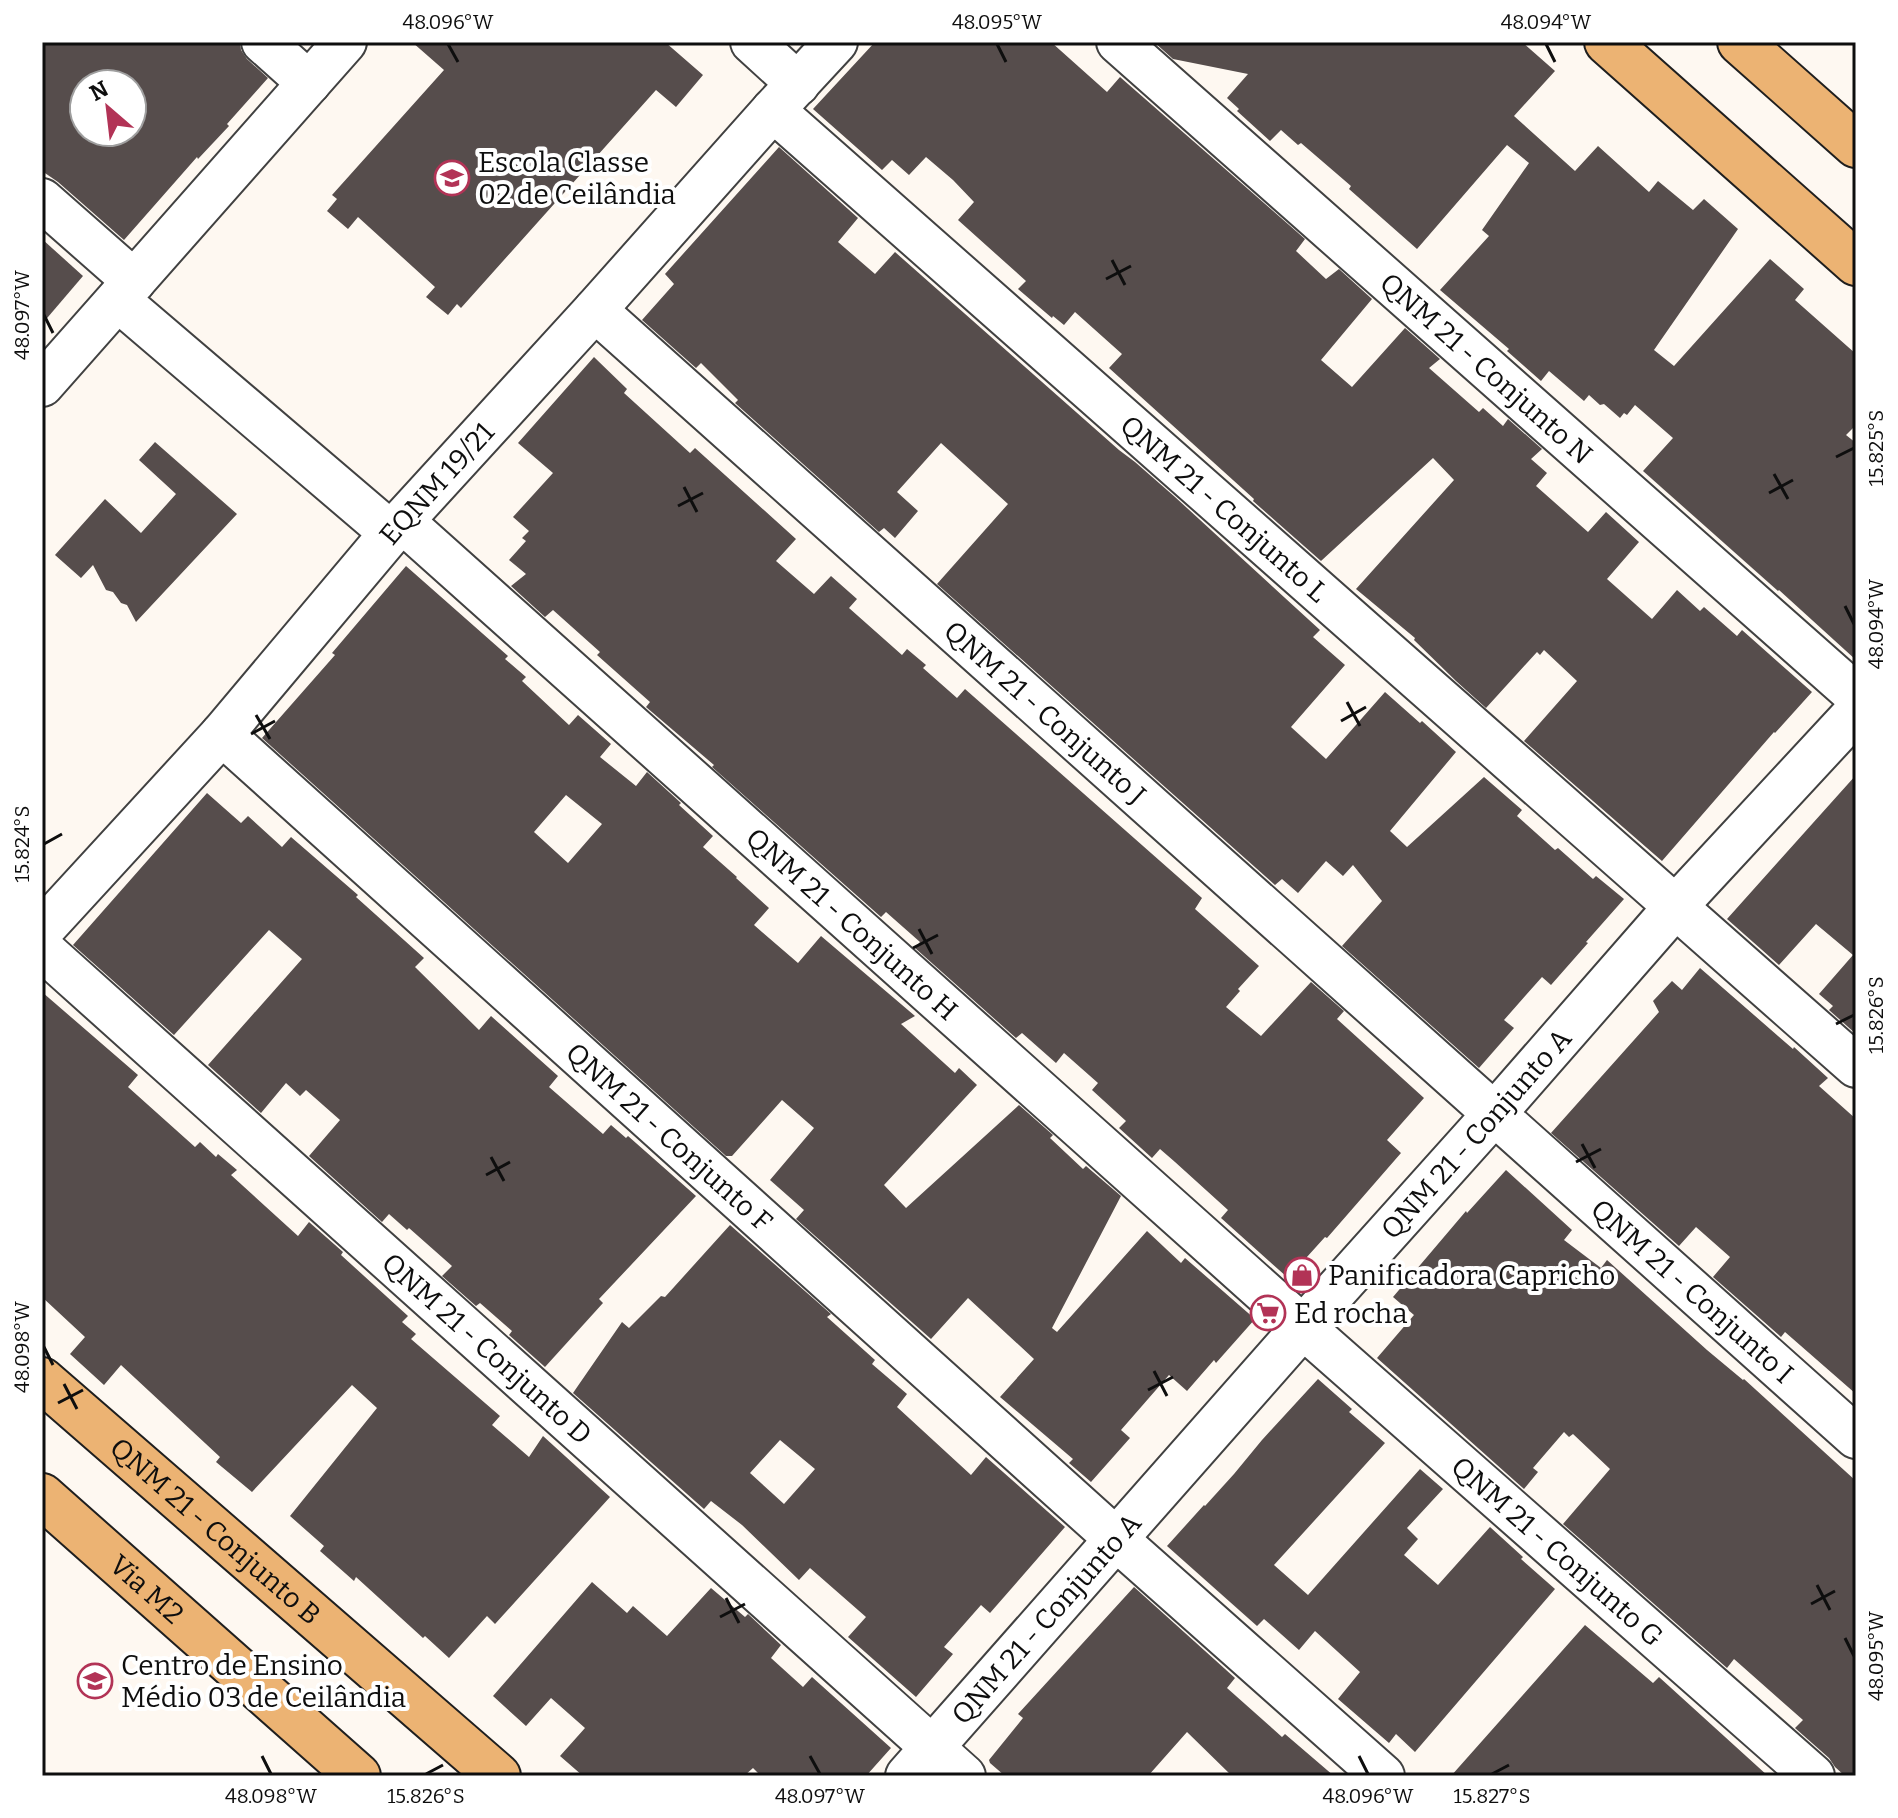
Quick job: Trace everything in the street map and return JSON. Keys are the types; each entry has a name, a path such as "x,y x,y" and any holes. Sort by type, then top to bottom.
{"main road":[{"path":"1607,42 1856,263"},
{"path":"1740,42 1856,145"},
{"name":"QNM 21 - Conjunto B","path":"44,1385 498,1776"},
{"name":"Via M2","path":"42,1496 358,1776"}],"street":[{"path":"263,42 309,83"},
{"path":"42,385 345,42"},
{"name":"QNM 21 - Conjunto L","path":"752,42 786,97 1856,1066"},
{"name":"EQNM 19/21","path":"42,930 222,734 396,527 836,42"},
{"name":"QNM 21 - Conjunto N","path":"1118,42 1856,695"},
{"name":"QNM 21 - Conjunto H","path":"42,200 126,290 1303,1327"},
{"name":"QNM 21 - Conjunto J","path":"595,310 1495,1113"},
{"name":"QNM 21 - Conjunto A","path":"920,1762 1676,906 1856,712"},
{"name":"QNM 21 - Conjunto F","path":"222,734 1383,1776"},
{"name":"QNM 21 - Conjunto D","path":"42,949 920,1762 964,1776"},
{"name":"QNM 21 - Conjunto I","path":"1495,1113 1856,1437"},
{"name":"QNM 21 - Conjunto G","path":"1303,1327 1813,1776"}],"building":[{"path":"42,42 240,42 247,59 268,78 227,124 229,126 197,157 124,240 42,171"},
{"path":"412,42 665,42 703,75 676,107 656,90 461,308 457,304 448,315 426,297 435,287 358,217 348,229 327,211 337,199 332,195 444,70"},
{"path":"875,42 1051,42 1107,92 1120,77 1305,239 1296,251 1326,279 1339,269 1372,299 1321,360 1352,387 1405,328 1440,359 1429,368 1479,412 1483,408 1503,426 1508,419 1542,449 1531,459 1547,473 1536,486 1588,532 1606,512 1639,542 1607,579 1652,619 1677,590 1700,611 1704,607 1737,636 1742,630 1812,692 1662,861 1524,741 1577,681 1544,650 1540,655 1537,652 1486,708 1415,638 1356,589 1454,480 1433,458 1321,561 1109,368 1122,354 1075,312 1064,325 1018,289 1026,281 958,220 974,202 953,180 926,157 909,175 892,160 882,170 813,109"},
{"path":"1154,42 1522,42 1555,71 1514,116 1575,171 1598,146 1649,192 1658,181 1693,210 1704,199 1738,229 1654,350 1674,366 1770,259 1804,289 1795,300 1856,354 1856,425 1846,435 1856,443 1856,660 1643,471 1673,438 1635,405 1620,418 1589,395 1584,401 1549,371 1541,381 1440,290 1489,236 1482,230 1529,163 1507,145 1417,249 1301,143 1298,145 1281,130 1270,141 1237,111 1239,109 1227,98 1248,74 1173,59"},
{"path":"779,147 858,218 838,242 875,274 895,252 1175,497 1320,630 1313,637 1345,665 1291,727 1326,759 1385,692 1456,752 1390,831 1407,847 1484,777 1522,810 1517,816 1555,850 1558,848 1593,879 1596,876 1624,899 1551,985 1542,977 1504,1020 1514,1028 1479,1068 1342,946 1382,901 1353,865 1343,876 1326,861 1298,893 1282,879 1275,885 937,584 1008,504 941,443 897,492 918,511 895,538 884,528 879,532 735,403 738,400 701,363 696,368 642,320 674,284 665,274"},
{"path":"42,239 83,276 42,324"},
{"path":"594,357 627,389 624,393 690,453 695,448 796,539 776,561 814,594 831,576 857,599 849,608 902,655 907,649 957,698 965,689 1202,898 1195,909 1259,966 1226,1007 1261,1036 1311,982 1344,1011 1337,1019 1424,1098 1387,1140 1401,1153 1288,1278 1221,1218 1228,1210 1175,1162 1160,1149 1152,1158 1119,1128 1126,1121 1092,1090 1098,1083 1064,1053 1056,1063 1022,1033 1016,1038 915,948 920,942 886,912 881,917 646,707 650,702 597,655 600,652 553,610 545,617 511,586 526,574 509,560 526,541 522,538 529,531 513,517 553,473 518,443"},
{"path":"155,442 237,514 136,622 127,605 121,603 113,592 106,590 93,565 81,578 55,555 105,499 141,533 176,494 139,460"},
{"path":"406,566 508,656 505,659 526,677 522,681 569,725 578,715 611,744 600,757 636,786 647,772 713,836 703,847 769,908 754,925 798,963 821,936 915,1016 901,1024 955,1073 959,1068 977,1085 884,1185 906,1208 1019,1105 1053,1135 1050,1138 1083,1169 1086,1166 1121,1196 1052,1328 1057,1332 1147,1231 1181,1263 1185,1258 1255,1319 1187,1391 1169,1375 1121,1430 1130,1438 1091,1482 1069,1463 1073,1459 1000,1397 1034,1359 968,1298 931,1339 796,1219 804,1210 770,1180 814,1128 782,1100 732,1156 726,1156 262,738 335,655 332,653","holes":["566,795 602,824 568,863 534,832"]},
{"path":"1856,775 1856,1034 1829,1010 1833,1006 1819,994 1853,955 1816,924 1779,965 1727,919"},
{"path":"207,793 241,823 248,816 282,847 291,837 424,958 415,967 479,1030 491,1016 558,1076 549,1087 603,1134 611,1125 626,1138 628,1136 696,1196 599,1299 603,1303 545,1367 509,1335 512,1331 480,1303 476,1306 442,1276 452,1266 389,1214 382,1222 309,1156 340,1120 306,1090 300,1096 286,1083 261,1113 208,1065 302,959 269,930 174,1035 73,945"},
{"path":"1700,968 1828,1078 1819,1086 1856,1119 1856,1394 1785,1332 1781,1337 1713,1277 1730,1257 1696,1227 1679,1246 1551,1133 1659,1012 1653,1001 1672,981 1682,990"},
{"path":"42,992 138,1075 128,1087 195,1147 200,1142 237,1170 231,1175 298,1236 309,1222 343,1252 341,1255 408,1316 402,1322 416,1334 411,1339 500,1416 492,1425 529,1457 543,1436 610,1497 495,1624 487,1616 449,1658 356,1577 354,1581 320,1551 324,1546 290,1516 377,1408 352,1385 252,1492 216,1462 220,1457 121,1365 104,1385 70,1354 85,1337 42,1297"},
{"path":"1506,1170 1572,1230 1564,1240 1601,1268 1607,1260 1856,1481 1856,1776 1845,1776 1835,1767 1795,1728 1803,1720 1734,1659 1727,1668 1563,1524 1610,1469 1573,1434 1569,1437 1564,1432 1533,1468 1538,1472 1524,1489 1377,1358 1414,1315 1393,1297 1466,1211"},
{"path":"730,1225 831,1314 827,1317 875,1360 872,1364 907,1394 897,1407 971,1475 986,1457 1065,1527 990,1613 981,1605 944,1647 953,1654 916,1697 848,1637 866,1617 810,1568 799,1580 742,1525 711,1501 704,1509 573,1393 622,1322 629,1328 661,1296 665,1297","holes":["780,1440 815,1469 784,1504 750,1473"]},
{"path":"1318,1379 1352,1409 1349,1412 1385,1443 1274,1565 1308,1595 1420,1469 1443,1489 1407,1528 1418,1539 1404,1555 1438,1585 1490,1527 1555,1589 1415,1752 1396,1734 1389,1743 1338,1699 1360,1672 1315,1631 1299,1650 1264,1619 1257,1626 1167,1546"},
{"path":"592,1582 627,1613 633,1606 667,1636 711,1588 745,1617 748,1614 781,1645 771,1658 803,1687 812,1677 891,1748 866,1776 761,1776 753,1768 744,1776 583,1776 560,1756 585,1728 551,1698 526,1726 493,1696"},
{"path":"1134,1587 1235,1678 1227,1688 1282,1737 1285,1734 1334,1776 1232,1776 1187,1732 1148,1776 1005,1776 990,1763 989,1760 1023,1718 1018,1714"},
{"path":"1585,1625 1653,1683 1659,1677 1768,1776 1451,1776"}],"place":[{"name":"Escola Classe 02 de Ceilândia","path":"452,178"},
{"name":"Panificadora Capricho","path":"1302,1275"},
{"name":"Ed rocha","path":"1268,1313"},
{"name":"Centro de Ensino Médio 03 de Ceilândia","path":"95,1681"}]}
